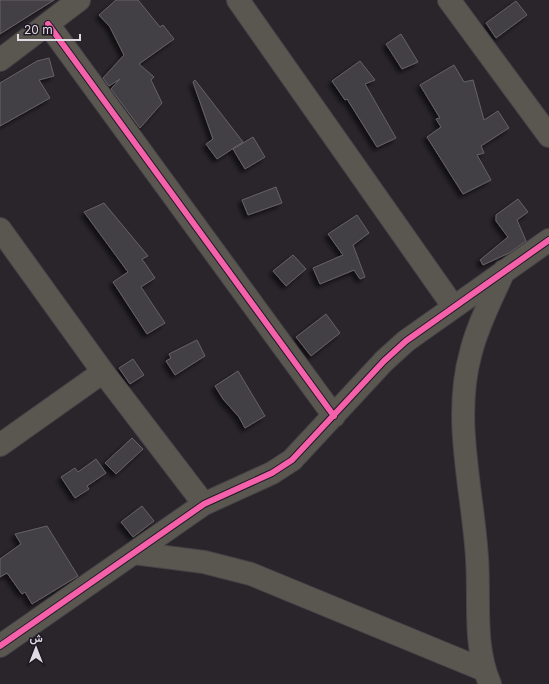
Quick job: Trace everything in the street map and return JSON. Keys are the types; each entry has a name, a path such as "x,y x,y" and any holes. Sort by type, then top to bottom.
{"street":[{"path":"0,60 79,0"},
{"path":"238,0 453,306"},
{"path":"449,0 549,136"},
{"path":"48,24 334,416"},
{"path":"0,229 103,372 204,504"},
{"path":"0,646 204,504 272,473 285,464 312,440 390,356 406,341 453,306 549,240"},
{"path":"487,677 480,648 478,558 464,440 464,391 470,354 478,331 504,271"},
{"path":"0,445 103,372"},
{"path":"134,553 204,562 251,574 487,677"}],"building":[{"path":"0,0 54,0 0,34"},
{"path":"116,0 138,0 160,27 163,25 174,39 139,64 154,77 151,80 162,103 140,128 111,89 120,79 109,86 103,78 124,55 110,27 99,15"},
{"path":"516,1 527,15 496,38 486,23"},
{"path":"401,34 418,62 402,69 386,44"},
{"path":"49,58 54,76 39,80 50,98 0,126 0,83 37,61"},
{"path":"360,61 375,80 365,84 396,138 377,147 347,99 345,100 332,81"},
{"path":"454,65 464,82 473,80 484,120 498,111 509,128 481,146 484,153 477,155 491,180 463,194 427,137 441,127 436,119 440,118 420,85"},
{"path":"195,80 243,142 217,159 206,144 213,139 193,82"},
{"path":"253,137 265,157 245,169 233,149"},
{"path":"276,187 282,203 248,215 242,200"},
{"path":"518,199 528,212 517,220 526,241 509,253 483,265 480,260 508,237 496,221 496,215"},
{"path":"104,203 148,256 142,259 155,278 141,287 165,323 147,334 113,282 128,272 84,212"},
{"path":"357,215 369,233 353,245 365,277 360,279 354,270 320,284 313,268 343,255 328,234"},
{"path":"293,255 306,269 286,286 273,271"},
{"path":"326,314 340,333 311,356 296,337"},
{"path":"197,340 205,356 175,375 166,361 171,358 169,354"},
{"path":"133,359 144,375 130,384 119,368"},
{"path":"238,371 265,416 245,428 239,417 223,399 215,386"},
{"path":"132,438 143,449 116,474 105,463"},
{"path":"96,459 106,473 87,486 89,489 75,498 61,477 75,468 78,472"},
{"path":"142,506 154,521 133,537 121,522"},
{"path":"47,526 78,576 32,604 25,592 22,594 7,573 0,577 0,559 21,544 15,534"}],"cycle path":[{"path":"48,24 334,416"},
{"path":"0,646 204,504 272,473 292,460 384,361 406,341 549,240"}]}
